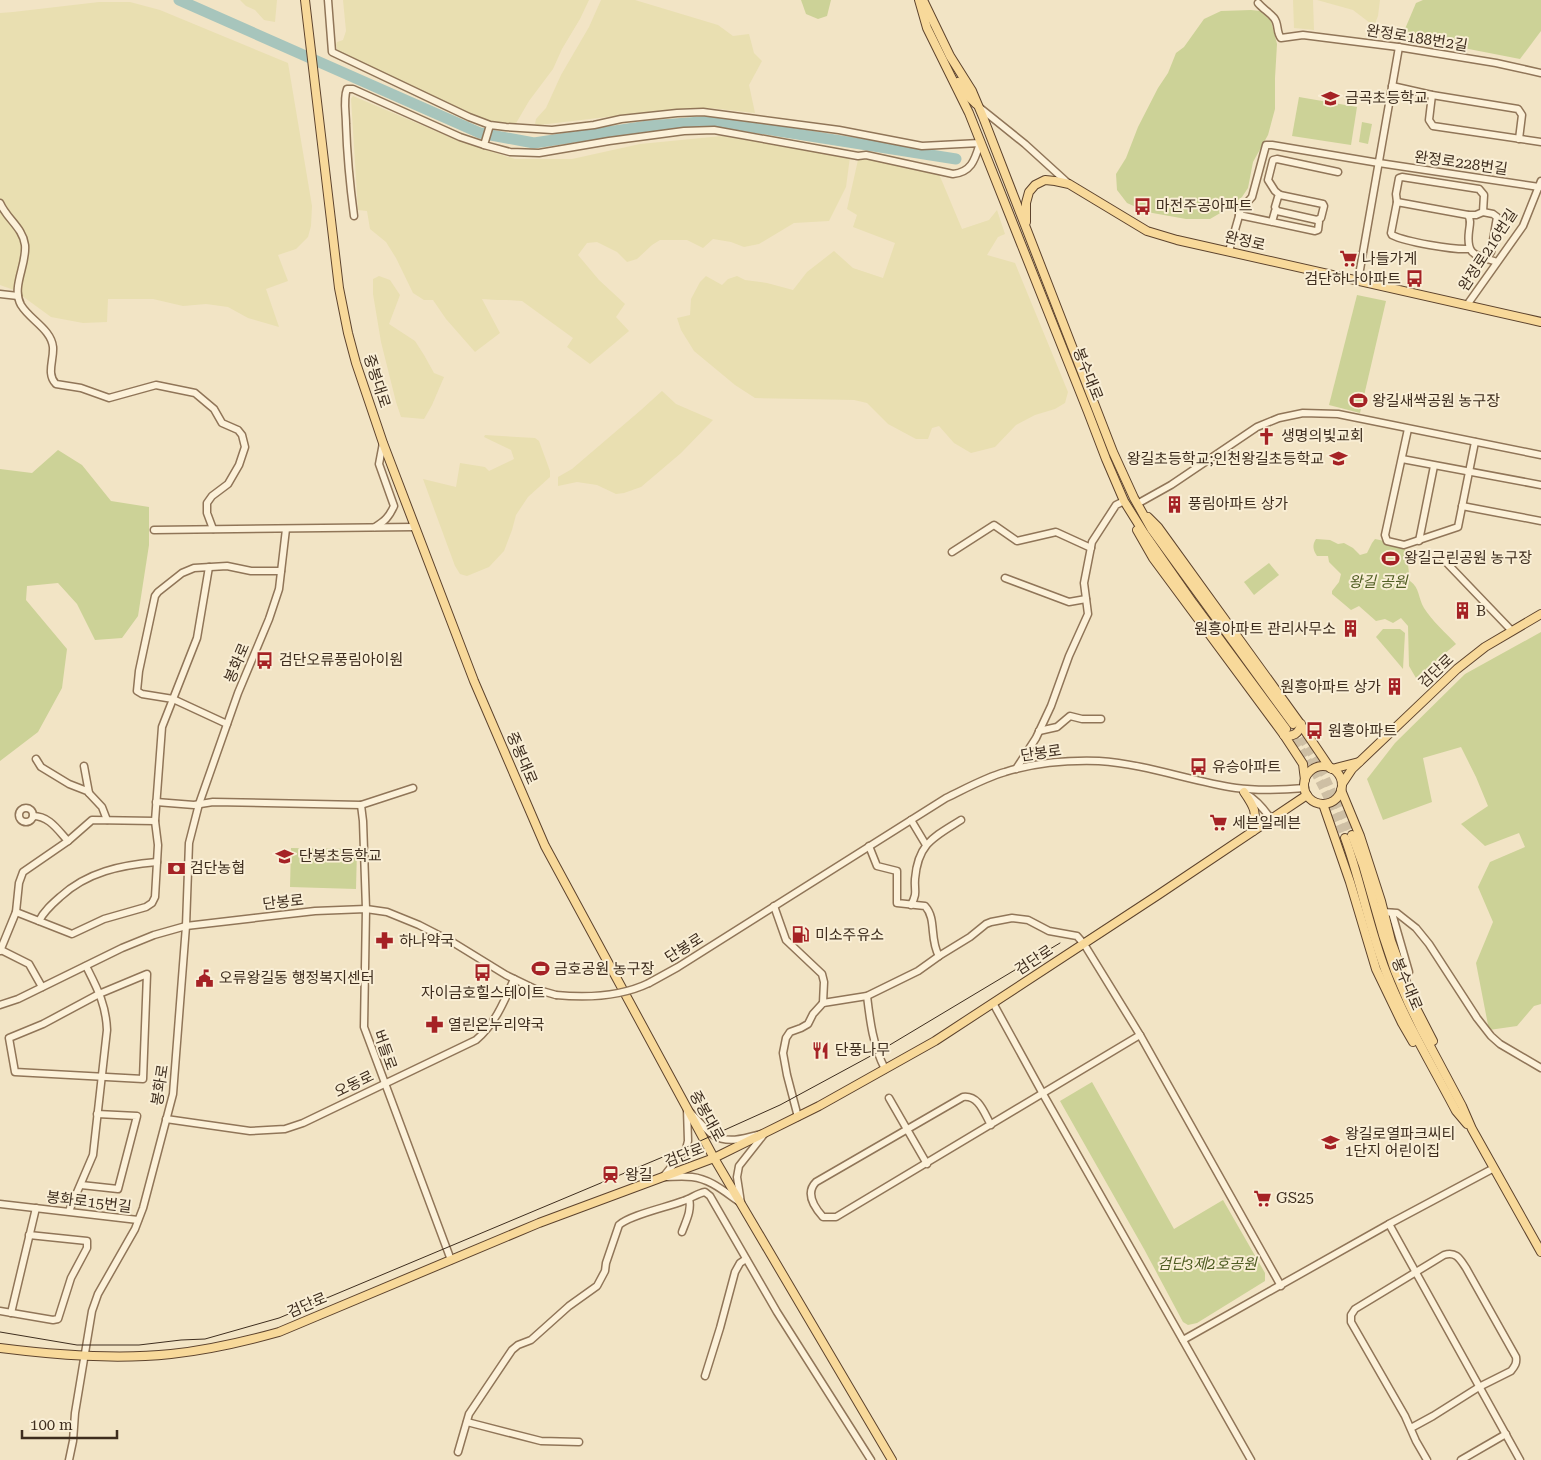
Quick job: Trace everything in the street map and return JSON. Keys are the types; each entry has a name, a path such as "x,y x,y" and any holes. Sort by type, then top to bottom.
{"main road":[{"name":"중봉대로","path":"305,0 339,288 352,348 383,443 474,681 545,846 714,1158 892,1460"},
{"name":"봉수대로","path":"918,0 927,28 969,113 1106,459 1140,536 1153,558 1291,728"},
{"name":"봉수대로","path":"923,0 950,56 972,91 979,107 1113,452 1138,506"},
{"path":"948,70 966,94 979,107"},
{"path":"987,161 990,156 996,156 999,159"},
{"path":"1026,229 1026,203 1035,185 1045,180 1069,184"},
{"name":"완정로","path":"1069,184 1147,231 1177,240 1541,322"},
{"path":"1138,506 1158,527 1291,728 1340,778 1352,836 1388,912 1391,941 1415,1006 1441,1057 1445,1082"},
{"name":"검단로","path":"1342,787 1352,769 1457,669 1485,647 1541,614"},
{"path":"1291,728 1303,764 1306,788 1311,800 1323,804 1334,800 1342,787"},
{"name":"검단로","path":"1331,768 1361,761"},
{"path":"1306,788 1307,775 1314,769 1320,767 1331,768"},
{"name":"검단로","path":"0,1348 85,1355 135,1356 204,1350 242,1342 279,1332 539,1223 714,1158 798,1117 935,1041 1271,819 1306,788"},
{"path":"1240,790 1255,808 1253,831"},
{"path":"1323,804 1376,969 1402,1023 1426,1064 1445,1082"},
{"path":"1337,843 1340,836 1354,832 1352,836"},
{"name":"봉수대로","path":"1352,836 1358,876 1374,940 1402,1010 1445,1082 1456,1111 1472,1129 1541,1252"}],"street":[{"path":"328,0 332,52 469,117 490,125 519,129 552,130 594,125 622,119 703,112 840,130 922,146 980,143 976,158 967,171 953,174 866,155 858,156 714,130 684,131 539,153 510,152 460,137 353,88 347,89 345,97 349,174 354,216"},
{"name":"완정로188번2길","path":"1258,3 1274,18 1278,34 1281,38 1303,35 1399,47 1541,72"},
{"path":"1358,281 1399,47"},
{"path":"1392,86 1432,95 1518,109 1522,115 1519,139"},
{"path":"1432,95 1428,120 1433,126 1541,142"},
{"name":"완정로","path":"979,107 1025,144 1069,184"},
{"path":"484,145 490,125"},
{"name":"완정로228번길","path":"1239,214 1241,209 1252,198 1266,145 1478,178 1540,184"},
{"path":"1317,220 1321,218 1323,204 1280,195 1275,191 1268,180 1273,160 1277,158 1338,172"},
{"path":"1469,249 1462,250 1445,247 1392,235 1398,202 1396,194 1399,178 1402,176 1479,189"},
{"path":"1478,178 1479,189 1484,196 1483,212"},
{"name":"완정로216번길","path":"1468,305 1523,226 1540,184"},
{"path":"1277,211 1275,207 1280,195"},
{"path":"1398,202 1476,216 1483,212 1494,214 1497,218 1492,252 1486,258"},
{"path":"0,203 5,214 18,228 25,245 18,296 25,311 47,333 53,346 51,374 56,384 80,388 108,398 156,386 195,393 214,409 222,423 238,430 242,435 245,447 232,479 222,490 212,496 207,503 207,513 213,529"},
{"path":"1272,222 1277,211"},
{"path":"1277,211 1317,220"},
{"path":"1229,252 1239,214 1315,232 1318,230 1319,222 1317,220"},
{"path":"1468,214 1470,218 1469,249 1474,253 1497,262"},
{"path":"0,294 18,296"},
{"path":"1138,506 1257,427 1279,418 1303,413 1338,414 1541,455"},
{"path":"1408,429 1385,535 1387,541 1404,545 1458,527 1475,442"},
{"path":"374,528 385,522 394,506 379,464 383,443"},
{"path":"1402,459 1541,486"},
{"path":"1419,540 1434,466"},
{"path":"1016,769 1039,731 1051,706 1069,656 1088,614 1084,583 1092,542 1116,506 1124,501"},
{"path":"1462,506 1541,521"},
{"path":"952,552 994,525 1017,541 1056,532 1091,548"},
{"path":"154,530 415,527"},
{"name":"봉화로","path":"69,1460 74,1441 75,1412 92,1311 98,1294 134,1229 143,1208 173,1094 186,926 189,843 227,724 279,589 286,528"},
{"path":"1443,559 1512,631"},
{"path":"227,724 173,699 142,694 137,691 154,598 158,592 185,571 194,568 227,566 251,571 281,571"},
{"path":"16,912 72,934 104,919 152,903 155,897 158,845 155,821 162,727 197,638 209,567"},
{"path":"1005,578 1069,602 1086,599"},
{"path":"1039,731 1057,727 1070,716 1082,719 1102,719"},
{"path":"36,759 41,767 69,784 83,788 89,793 102,807 107,820"},
{"name":"단봉로","path":"0,1005 18,999 154,934 186,926 315,911 366,908 387,912 419,925 535,989 556,995 595,996 629,991 649,983 678,967 946,798 980,781 1016,769 1048,764 1099,761 1145,768 1240,790 1306,788"},
{"path":"84,766 89,793"},
{"path":"156,802 361,805 413,788"},
{"name":"단봉로","path":"1240,790 1254,798 1271,819"},
{"name":"버들로","path":"361,805 366,908 364,1026 451,1260"},
{"path":"33,816 46,818 68,841"},
{"path":"42,987 29,964 0,950 16,912 19,883 23,872 68,841 92,820 155,821"},
{"path":"911,820 926,845"},
{"path":"911,905 916,894 915,885 919,857 926,845 932,838 961,820"},
{"path":"869,846 877,866 897,871 897,903 925,906 930,912 932,939 939,956"},
{"path":"39,921 50,906 68,890 97,873 131,864 157,862"},
{"path":"774,906 786,940 822,974 824,982 823,1003"},
{"path":"1409,972 1388,912 1396,913 1416,928 1430,944 1477,1018 1491,1036 1500,1044 1541,1068"},
{"path":"798,1117 784,1062 783,1046 790,1032 808,1024 813,1014 823,1003 867,996 918,971 970,937 986,924 1012,918 1028,920 1054,932 1077,936 1084,944 1140,1035 1281,1286"},
{"path":"69,1211 92,1155 107,1030 107,1015 86,966"},
{"path":"147,974 143,1079 102,1078 15,1072 9,1038 43,1024 99,994 147,974"},
{"name":"오동로","path":"166,1119 250,1131 285,1129 303,1123 476,1040 496,1018 514,979"},
{"path":"867,996 878,1056 885,1069"},
{"path":"993,1003 1251,1460"},
{"path":"991,1125 976,1100 968,1096 958,1099 816,1182 812,1186 810,1196 823,1217 836,1217 926,1164 1043,1094 1140,1035"},
{"path":"889,1098 926,1164"},
{"path":"687,1109 713,1135 727,1140 765,1133"},
{"path":"663,1177 686,1149 688,1142 687,1109"},
{"path":"81,1185 118,1189 137,1116 98,1114"},
{"path":"741,1203 737,1177 739,1166 765,1133"},
{"path":"1183,1340 1389,1224 1494,1168"},
{"path":"663,1177 691,1176 703,1179 714,1184 741,1203"},
{"path":"458,1452 469,1414 512,1350 518,1345 531,1340 569,1306 597,1286 605,1271 619,1225 705,1192 710,1196 790,1333 871,1460"},
{"path":"682,1232 690,1211 689,1199"},
{"name":"봉화로15번길","path":"0,1204 138,1220"},
{"name":"봉화로15번길","path":"11,1313 36,1208"},
{"path":"1389,1224 1520,1460"},
{"path":"0,1311 53,1320 58,1319 71,1278 88,1248 87,1241 29,1235"},
{"path":"1411,1428 1515,1367 1516,1357 1457,1255 1444,1255 1354,1309 1350,1315 1351,1322 1427,1460"},
{"path":"705,1376 735,1272 740,1263 746,1259"},
{"path":"467,1422 541,1441 579,1442"},
{"path":"1461,1460 1506,1434"}],"shaded area":[{"path":"240,0 277,0 275,22 264,20 255,10 246,6"},
{"path":"343,0 589,0 553,69 529,101 515,125 505,125 483,119 338,51 337,42 343,40 346,31"},
{"path":"601,0 635,0 718,25 733,36 749,34 754,53 762,61 749,85 755,113 710,108 666,110 535,124 536,119 546,108 561,75 589,27"},
{"path":"1293,0 1313,0 1314,30 1294,28"},
{"path":"1317,0 1380,0 1378,16 1374,26 1353,10"},
{"path":"99,2 130,2 160,10 288,63 312,206 311,226 308,237 296,249 278,255 288,281 266,289 279,327 248,318 228,307 206,304 183,306 153,299 108,299 107,322 83,323 51,317 14,290 0,285 0,13"},
{"path":"353,96 459,141 515,159 572,159 640,144 722,136 850,157 846,187 829,221 794,223 759,244 744,247 731,242 713,239 703,248 687,240 660,240 637,259 627,262 617,252 597,242 587,243 578,255 599,280 625,304 616,317 629,331 590,364 567,347 573,338 522,301 482,299 500,333 475,352 446,319 433,300 424,300 413,293 386,242 370,229 367,211 358,210 351,99"},
{"path":"864,158 939,174 962,229 989,220 997,210 1005,234 998,237 987,255 1015,263 1068,392 1065,403 1016,425 995,447 971,453 954,443 939,426 932,428 928,439 916,439 888,424 867,403 854,400 755,398 735,385 694,351 681,330 677,318 690,315 691,299 700,282 706,276 722,285 728,279 737,276 745,280 767,283 793,290 807,272 834,251 853,268 883,278 895,243 853,227 857,215 847,209 858,160"},
{"path":"379,276 390,280 400,295 389,324 415,341 434,373 444,377 424,419 401,417 396,402 381,342 373,294 373,279"},
{"path":"662,391 676,404 713,420 681,453 641,487 616,494 597,485 577,482 558,486 558,477 572,469"},
{"path":"485,435 535,438 539,441 550,471 550,477 528,497 516,515 504,551 489,567 467,576 460,574 455,566 423,479 456,487 460,463 485,467 489,471 514,459 511,450 484,437"}],"green space":[{"path":"801,0 831,0 827,16 818,19 806,14"},
{"path":"1423,0 1541,0 1541,31 1520,59 1402,36 1416,3"},
{"path":"1221,11 1260,11 1271,21 1277,44 1275,109 1268,135 1253,162 1248,188 1242,197 1210,219 1186,219 1147,212 1127,203 1117,190 1116,174 1126,158 1138,127 1168,73 1176,53 1184,47 1204,19"},
{"path":"1299,97 1357,107 1351,145 1292,136"},
{"path":"1362,122 1372,124 1368,144 1359,142"},
{"path":"1357,295 1386,301 1360,413 1329,405"},
{"path":"58,450 82,465 111,501 149,507 149,545 138,616 122,638 95,640 77,604 58,583 27,586 26,600 67,649 62,688 38,732 0,761 0,469 32,473"},
{"name":"왕길 공원","path":"1316,539 1330,540 1338,544 1344,543 1360,555 1367,553 1375,539 1404,545 1410,581 1417,590 1424,608 1456,644 1416,678 1409,666 1408,626 1401,618 1393,623 1385,619 1376,621 1359,606 1351,610 1332,594 1341,574 1329,562 1328,556 1317,556 1314,548"},
{"path":"1269,563 1279,575 1254,595 1244,582"},
{"path":"1383,629 1400,629 1405,633 1403,669 1376,637"},
{"path":"1541,632 1541,1004 1534,1006 1517,1026 1489,1030 1476,963 1493,922 1478,887 1490,862 1525,847 1519,833 1485,846 1461,824 1488,806 1461,747 1423,758 1432,802 1383,820 1367,779 1395,743 1465,674"},
{"path":"291,848 357,849 356,889 290,887"},
{"name":"검단3제2호공원","path":"1092,1082 1174,1229 1223,1200 1265,1273 1265,1281 1197,1323 1188,1325 1183,1322 1060,1101"}],"waterway":[{"path":"179,0 480,133 534,143 648,126 714,121 956,159"}],"tunnel":[{"path":"1295,727 1325,776 1352,835"},
{"path":"1288,730 1320,782 1345,838"}],"tram line":[{"path":"0,1332 77,1345 139,1345 205,1339 279,1318 689,1146 780,1105 878,1052 1060,943"}],"place":[{"name":"금곡초등학교","path":"1331,98"},
{"name":"마전주공아파트","path":"1142,206"},
{"name":"나들가게","path":"1348,259"},
{"name":"검단하나아파트","path":"1415,279"},
{"name":"왕길새싹공원 농구장","path":"1358,401"},
{"name":"생명의빛교회","path":"1267,436"},
{"name":"왕길초등학교;인천왕길초등학교","path":"1338,459"},
{"name":"풍림아파트 상가","path":"1174,504"},
{"name":"왕길근린공원 농구장","path":"1390,558"},
{"name":"B","path":"1462,611"},
{"name":"원흥아파트 관리사무소","path":"1350,629"},
{"name":"검단오류풍림아이원","path":"265,660"},
{"name":"원흥아파트 상가","path":"1395,687"},
{"name":"원흥아파트","path":"1314,731"},
{"name":"유승아파트","path":"1198,767"},
{"name":"세븐일레븐","path":"1218,823"},
{"name":"단봉초등학교","path":"285,856"},
{"name":"검단농협","path":"176,868"},
{"name":"미소주유소","path":"801,935"},
{"name":"하나약국","path":"385,941"},
{"name":"금호공원 농구장","path":"540,969"},
{"name":"자이금호힐스테이트","path":"483,972"},
{"name":"오류왕길동 행정복지센터","path":"205,978"},
{"name":"열린온누리약국","path":"434,1025"},
{"name":"단풍나무","path":"821,1050"},
{"name":"왕길로열파크씨티 1단지 어린이집","path":"1331,1143"},
{"name":"왕길","path":"611,1175"},
{"name":"GS25","path":"1262,1198"}]}
